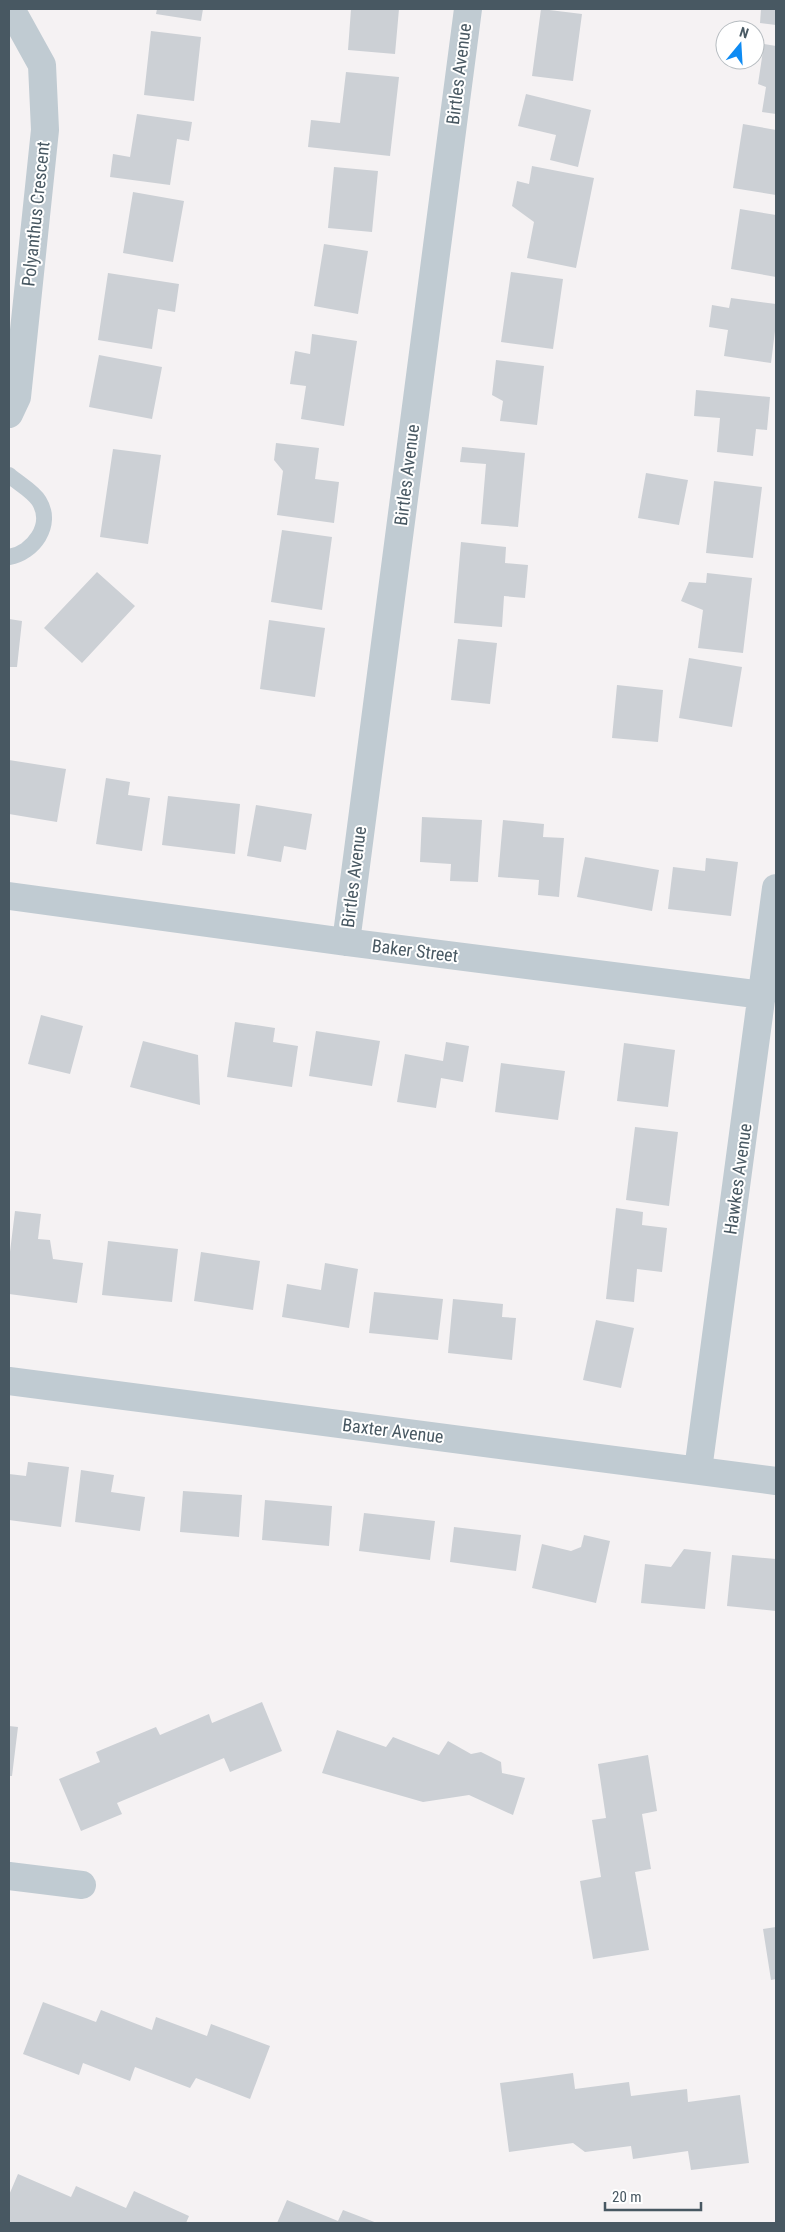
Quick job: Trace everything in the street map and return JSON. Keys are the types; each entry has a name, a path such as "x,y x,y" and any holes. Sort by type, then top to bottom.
{"street":[{"name":"Birtles Avenue","path":"346,942 468,9"},
{"name":"Polyanthus Crescent","path":"9,414 17,397 45,130 42,65 16,13"},
{"name":"Hawkes Avenue","path":"698,1470 776,888"},
{"name":"Baker Street","path":"9,896 346,942 763,995"},
{"name":"Baxter Avenue","path":"9,1381 776,1480"},
{"path":"9,1876 82,1885"}],"lane":[{"path":"9,475 39,500 44,514 42,529 36,543 25,552 9,557"}],"building":[{"path":"157,9 203,9 201,21 156,14"},
{"path":"351,9 399,9 395,54 348,50"},
{"path":"541,9 582,14 573,81 532,76"},
{"path":"761,9 776,9 776,25 765,24 765,20 760,20"},
{"path":"151,31 201,37 194,101 144,95"},
{"path":"765,44 776,46 776,114 762,112 766,87 758,84 760,70 765,70"},
{"path":"346,72 399,77 390,156 308,147 311,120 340,123"},
{"path":"526,94 591,110 578,167 550,160 556,135 518,126"},
{"path":"137,114 192,122 189,141 177,139 170,185 110,177 113,154 130,157"},
{"path":"743,124 776,130 776,195 733,188"},
{"path":"532,166 594,178 576,268 527,258 534,222 512,206 517,181 529,184"},
{"path":"334,167 378,171 372,232 328,228"},
{"path":"133,192 184,201 173,262 123,253"},
{"path":"740,209 776,215 776,277 731,269"},
{"path":"324,244 368,251 358,314 314,306"},
{"path":"511,272 563,279 553,349 501,342"},
{"path":"108,273 179,284 175,312 158,309 152,349 98,340"},
{"path":"731,298 776,304 776,323 771,363 724,356 728,330 709,327 712,305 729,308"},
{"path":"312,334 357,341 344,426 301,419 306,386 290,384 295,351 310,354"},
{"path":"99,355 162,367 152,419 89,407"},
{"path":"496,360 544,366 537,425 500,421 503,401 492,395"},
{"path":"696,390 770,397 767,430 756,429 753,456 717,452 720,418 694,416"},
{"path":"276,443 319,448 315,479 339,482 334,523 277,515 283,471 274,460"},
{"path":"462,447 525,453 518,527 481,524 486,464 460,462"},
{"path":"113,449 161,455 148,544 100,537"},
{"path":"646,473 688,480 679,525 638,518"},
{"path":"714,481 762,487 753,558 706,553"},
{"path":"282,530 332,537 322,610 271,602"},
{"path":"461,542 506,547 505,563 528,565 525,598 504,596 502,627 454,623"},
{"path":"97,572 135,606 82,663 44,628"},
{"path":"707,573 752,578 743,653 698,648 703,610 681,601 689,582 706,583"},
{"path":"9,619 22,621 17,667 9,667"},
{"path":"269,620 325,628 315,697 260,689"},
{"path":"458,639 497,643 490,704 451,700"},
{"path":"689,658 742,667 732,727 679,718"},
{"path":"617,685 663,690 658,742 612,738"},
{"path":"9,760 66,769 57,822 9,814"},
{"path":"106,778 130,782 128,795 150,798 142,851 96,844"},
{"path":"168,796 240,804 235,854 162,845"},
{"path":"256,805 312,814 306,850 284,846 281,862 247,856"},
{"path":"422,817 482,820 478,882 450,881 451,864 420,862"},
{"path":"503,820 544,824 543,837 564,838 559,897 538,895 539,880 498,877"},
{"path":"585,857 659,870 652,911 577,897"},
{"path":"706,858 738,862 731,916 668,909 673,867 705,871"},
{"path":"41,1015 83,1026 70,1074 28,1064"},
{"path":"235,1022 275,1028 273,1042 298,1046 292,1087 227,1077"},
{"path":"316,1031 380,1041 372,1086 309,1076"},
{"path":"143,1041 198,1055 200,1105 130,1087"},
{"path":"446,1042 469,1046 463,1082 441,1078 436,1108 397,1102 405,1054 443,1061"},
{"path":"624,1043 675,1050 668,1107 617,1101"},
{"path":"501,1063 565,1071 558,1120 495,1112"},
{"path":"635,1127 678,1132 669,1206 626,1200"},
{"path":"616,1208 643,1212 642,1225 667,1228 662,1272 637,1269 634,1302 606,1299"},
{"path":"15,1211 41,1214 38,1239 50,1240 53,1259 83,1263 77,1303 9,1294 9,1260"},
{"path":"108,1241 178,1249 172,1302 102,1295"},
{"path":"201,1252 260,1261 253,1310 194,1301"},
{"path":"325,1263 358,1269 349,1328 282,1317 287,1284 321,1290"},
{"path":"374,1292 443,1299 438,1340 369,1333"},
{"path":"453,1299 503,1304 502,1317 516,1318 512,1360 448,1353"},
{"path":"596,1320 634,1328 621,1388 583,1380"},
{"path":"28,1462 69,1467 61,1527 9,1520 9,1474 26,1476"},
{"path":"81,1470 114,1475 111,1492 145,1497 140,1531 75,1522"},
{"path":"183,1491 242,1495 239,1537 180,1532"},
{"path":"265,1500 332,1506 329,1546 262,1540"},
{"path":"364,1513 435,1521 430,1560 359,1551"},
{"path":"454,1527 521,1535 516,1571 450,1562"},
{"path":"584,1535 610,1541 596,1603 532,1588 542,1544 571,1551 581,1547"},
{"path":"684,1549 711,1552 705,1609 641,1603 645,1564 671,1567"},
{"path":"732,1555 776,1559 776,1611 727,1606"},
{"path":"262,1702 282,1751 230,1772 224,1758 117,1803 122,1814 81,1831 59,1779 100,1762 96,1752 156,1727 160,1735 209,1714 212,1723"},
{"path":"9,1726 18,1727 12,1776 9,1776"},
{"path":"337,1730 386,1747 393,1737 439,1755 448,1741 471,1754 481,1752 501,1762 502,1773 525,1778 513,1815 469,1795 423,1802 322,1773"},
{"path":"648,1755 657,1811 642,1814 651,1869 635,1872 649,1950 593,1959 580,1881 601,1877 592,1820 606,1818 598,1764"},
{"path":"776,1927 776,1979 771,1980 763,1929"},
{"path":"43,2002 96,2022 101,2010 152,2030 156,2017 207,2036 211,2024 270,2046 250,2099 196,2078 190,2088 135,2067 130,2081 83,2063 79,2075 23,2054"},
{"path":"573,2073 575,2089 629,2082 631,2096 687,2089 688,2102 740,2095 749,2163 691,2170 688,2151 633,2159 631,2146 585,2152 573,2143 509,2152 500,2083"},
{"path":"18,2174 71,2197 76,2186 126,2208 134,2191 189,2216 186,2223 9,2223 9,2195"},
{"path":"287,2200 338,2221 343,2210 377,2223 277,2223"}]}
